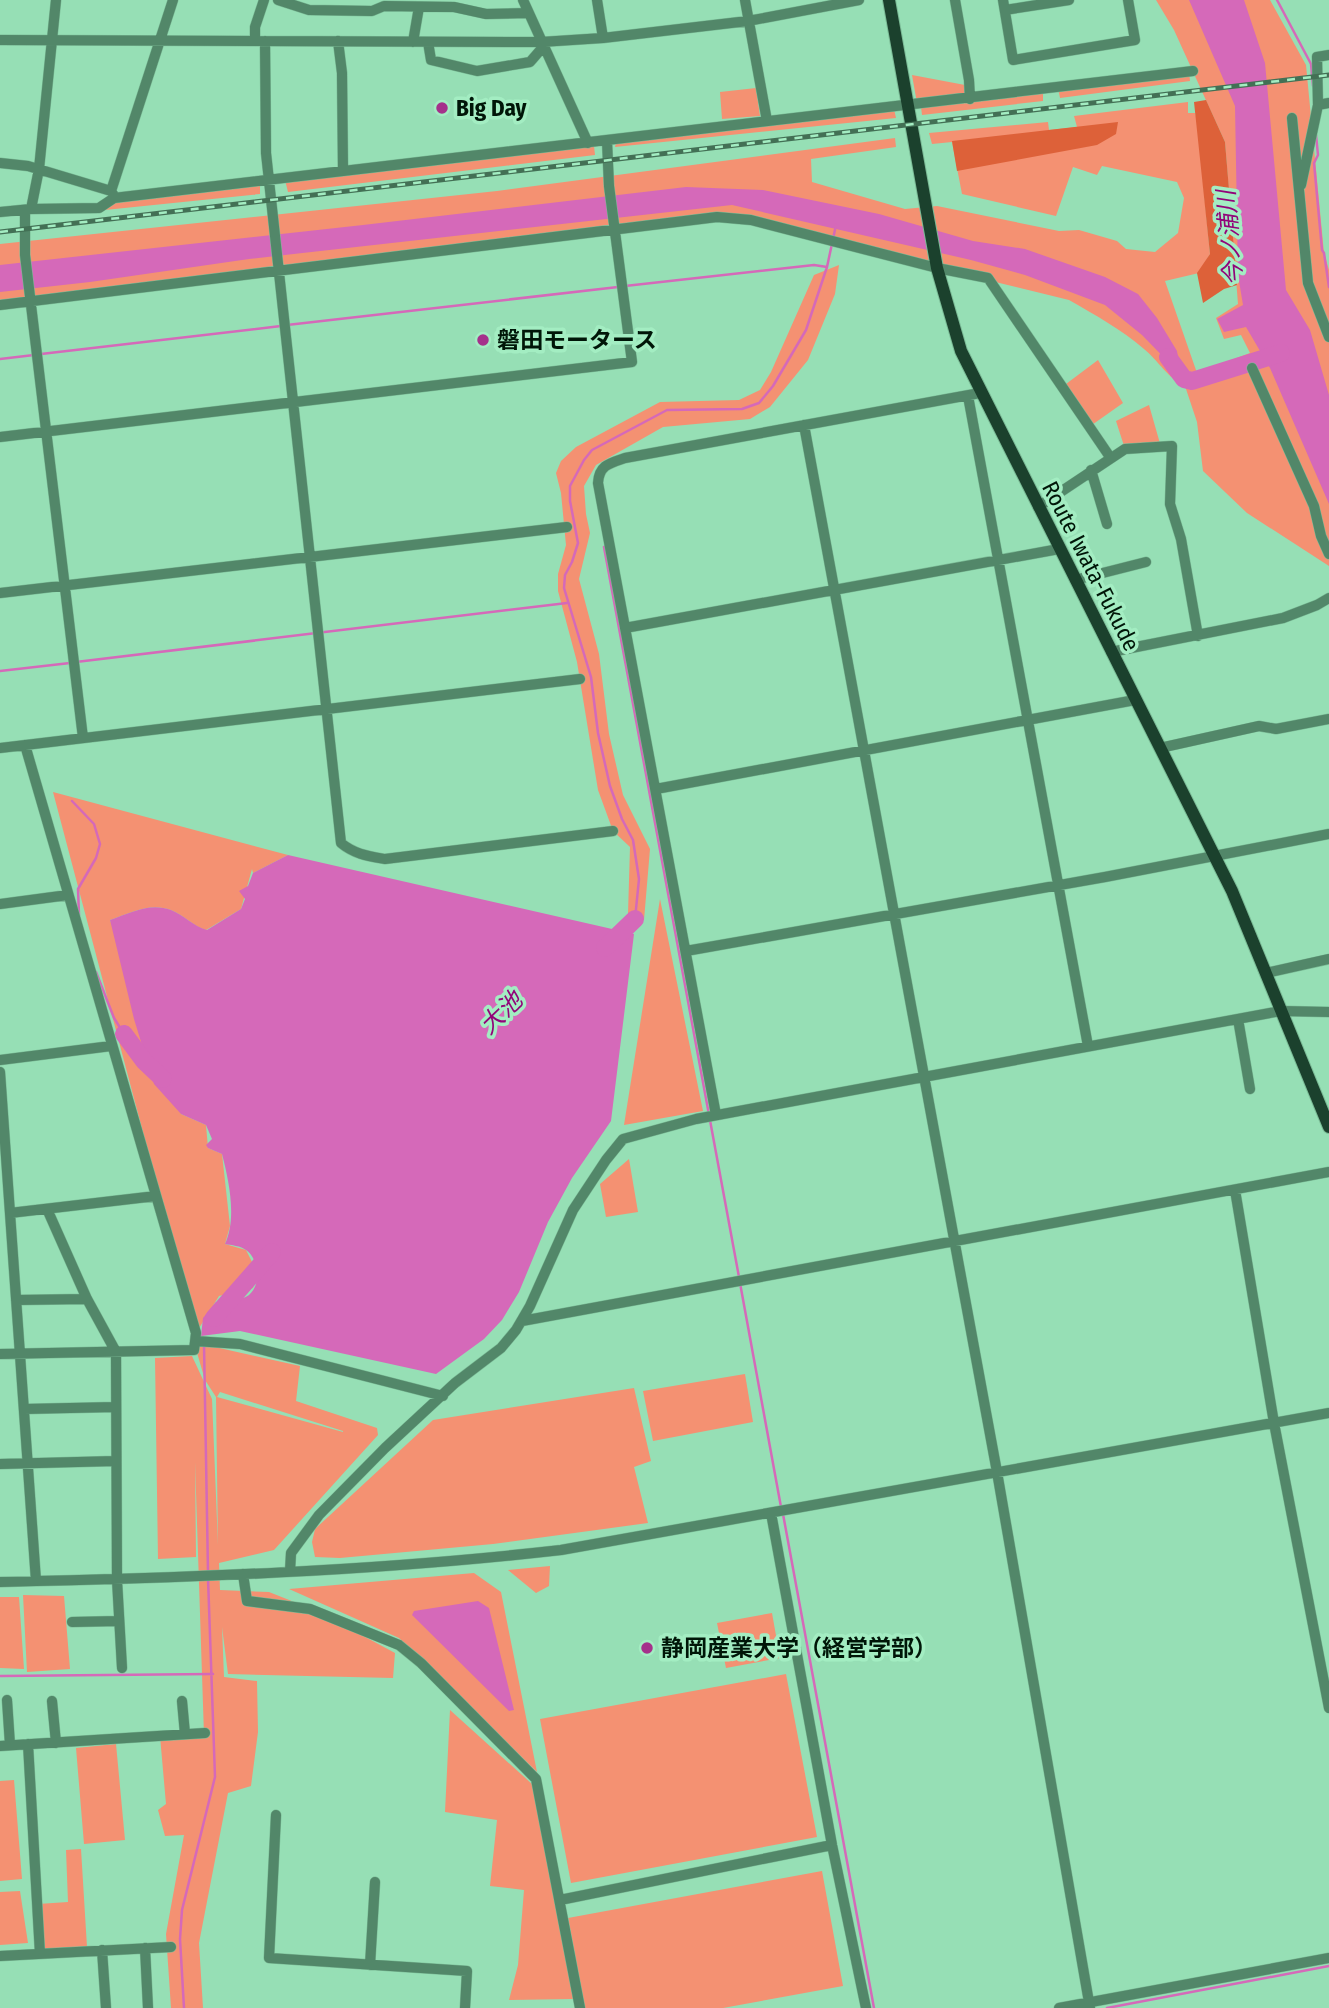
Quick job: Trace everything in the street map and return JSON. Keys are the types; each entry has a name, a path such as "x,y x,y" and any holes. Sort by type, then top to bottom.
{"main road":[{"name":"Route Iwata-Fukude","path":"889,0 937,266 974,395 1038,507 1214,855 1266,973 1329,1128"}],"street":[{"path":"56,0 39,169 28,209 24,255 83,738"},
{"path":"0,212 99,208 113,194 173,0"},
{"path":"264,0 256,27 260,41 266,153 341,843 349,850 385,859 613,831"},
{"path":"278,0 309,10 372,11 384,6 454,3 486,14 528,13"},
{"path":"523,0 587,142"},
{"path":"597,0 603,38"},
{"path":"745,0 767,121"},
{"path":"0,40 338,41 542,45 748,21 859,0"},
{"path":"955,0 970,99"},
{"path":"1069,0 1004,5 1013,61 1135,40 1128,0"},
{"path":"413,42 419,6"},
{"path":"338,41 342,73 343,171"},
{"path":"428,42 431,60 477,71 530,62 542,45"},
{"path":"1299,196 1318,105 1317,57 1329,55"},
{"path":"0,163 39,169 113,194 607,141 906,103 970,99 1193,71"},
{"path":"1318,105 1329,103"},
{"path":"1292,117 1308,283 1329,337"},
{"path":"0,437 632,362 609,186 607,141"},
{"path":"0,305 279,268 733,217 988,278 1110,457"},
{"path":"1252,369 1314,506 1321,536 1329,554"},
{"path":"716,1115 598,483 598,472 603,467 625,458 974,395 997,559 1088,1046"},
{"path":"804,425 896,913 1090,2005"},
{"path":"1038,507 1125,449 1172,446 1170,504 1181,539 1198,636"},
{"path":"1091,470 1107,524"},
{"path":"0,593 567,527"},
{"path":"625,628 1059,548"},
{"path":"1075,580 1146,562"},
{"path":"1111,652 1283,618 1329,598"},
{"path":"0,748 580,679"},
{"path":"656,789 1135,700"},
{"path":"1160,748 1259,726 1276,729 1329,719"},
{"path":"0,1354 194,1350 196,1333 25,745"},
{"path":"686,951 1057,886 1329,834"},
{"path":"0,904 68,895"},
{"path":"1266,973 1329,959"},
{"path":"290,1571 291,1553 300,1537 319,1515 375,1458 501,1348 522,1321 573,1210 606,1160 624,1139 716,1115 1281,1011 1329,1012"},
{"path":"1238,1019 1250,1089"},
{"path":"0,1060 111,1046"},
{"path":"0,1072 2,1141 10,1213 36,1581"},
{"path":"522,1321 1329,1172"},
{"path":"1235,1189 1274,1423 1329,1708"},
{"path":"10,1213 156,1196"},
{"path":"47,1209 87,1299 116,1352 117,1580 122,1668"},
{"path":"16,1300 87,1299"},
{"path":"195,1341 240,1344 443,1396"},
{"path":"24,1409 116,1407"},
{"path":"0,1582 117,1580 290,1571 485,1559 561,1550 1329,1413"},
{"path":"0,1464 116,1461"},
{"path":"771,1513 832,1845 866,2008"},
{"path":"243,1573 247,1601 310,1609 399,1644 536,1779 580,2008"},
{"path":"72,1622 119,1621"},
{"path":"7,1700 5,1746 205,1733"},
{"path":"52,1701 55,1743"},
{"path":"182,1701 185,1734"},
{"path":"28,1744 40,1954"},
{"path":"276,1815 269,1958 467,1971 465,2008"},
{"path":"560,1900 832,1845"},
{"path":"370,1965 375,1882"},
{"path":"0,1956 171,1947"},
{"path":"145,1948 148,2008"},
{"path":"102,1950 106,2008"},
{"path":"1059,2008 1090,2005 1329,1958"}],"shaded area":[{"path":"1156,0 1270,0 1306,65 1324,253 1329,270 1329,566 1247,513 1203,471 1197,422 1185,386 1173,379 1135,342 1088,311 1069,300 729,217 0,305 0,244 497,191 895,138 896,147 811,159 812,182 905,209 937,206 1059,231 1079,230 1117,241 1126,249 1155,252 1178,233 1184,198 1177,182 1102,166 1097,175 1073,167 1056,216 962,194 952,142 932,144 929,133 1048,122 1049,130 1077,127 1074,116 1188,102 1188,113 1195,113 1197,120 1210,254 1199,273 1165,281 1197,373 1250,353 1241,335 1224,339 1216,318 1238,304 1225,142 1174,30"},
{"path":"1189,72 1190,81 1060,98 1058,88"},
{"path":"912,75 965,85 966,96 917,103"},
{"path":"756,88 760,116 722,119 720,92"},
{"path":"1043,90 1043,101 922,115 921,107"},
{"path":"1206,100 1225,142 1237,285 1224,289 1203,303 1197,273 1210,254 1194,102"},
{"path":"894,109 896,118 615,147 617,139"},
{"path":"1118,122 1116,134 1097,145 957,171 952,141"},
{"path":"594,146 595,155 288,192 285,180"},
{"path":"260,183 260,194 105,210 114,198"},
{"path":"839,265 835,294 808,360 770,407 750,419 663,427 596,465 584,486 590,533 579,579 599,654 609,734 623,795 650,849 644,920 628,914 630,847 613,831 598,790 577,662 558,591 558,574 566,545 561,493 556,473 561,461 576,447 660,402 739,400 760,390 771,372 814,275"},
{"path":"1098,360 1123,403 1089,427 1062,387"},
{"path":"1149,405 1161,447 1125,449 1116,421"},
{"path":"53,792 288,855 253,873 252,869 241,909 206,930 176,912 155,907 140,909 110,920 181,1114 206,1125 208,1148 222,1154 230,1226 225,1244 246,1250 256,1270 253,1288 219,1296 196,1333"},
{"path":"660,899 703,1111 624,1125"},
{"path":"629,1159 638,1212 606,1217 600,1184"},
{"path":"195,1346 215,1347 300,1366 296,1401 377,1428 378,1435 274,1550 219,1563 220,1590 269,1592 317,1611 395,1653 393,1678 228,1674 222,1627 224,1677 257,1681 258,1732 251,1786 228,1793 199,1943 203,2008 171,2008 166,1934 184,1835 165,1836 158,1810 166,1804 160,1736 204,1735 195,1462 196,1557 158,1559 155,1358 192,1356 212,1399 218,1545 216,1397 205,1380","holes":["220,1392 343,1432 217,1397"]},
{"path":"745,1374 753,1422 653,1441 643,1391"},
{"path":"634,1388 651,1461 634,1467 648,1523 493,1544 340,1558 315,1557 312,1542 315,1529 433,1420"},
{"path":"550,1566 549,1586 536,1593 508,1570"},
{"path":"474,1573 501,1592 537,1772 399,1638 289,1589"},
{"path":"23,1595 64,1596 70,1669 27,1672"},
{"path":"0,1597 19,1597 24,1669 0,1668"},
{"path":"772,1613 780,1658 726,1668 717,1623"},
{"path":"786,1674 817,1837 571,1883 540,1719"},
{"path":"450,1710 532,1784 574,1999 509,2000 518,1965 524,1890 490,1886 497,1820 445,1812"},
{"path":"116,1744 125,1840 84,1844 76,1748"},
{"path":"14,1780 22,1879 0,1881 0,1781"},
{"path":"81,1849 87,1947 42,1950 38,1904 68,1902 66,1850"},
{"path":"822,1871 843,1986 723,2008 585,2008 568,1918"},
{"path":"20,1891 28,1943 0,1945 0,1892"}],"water":[{"path":"1189,0 1244,0 1265,63 1286,290 1310,330 1329,395 1329,504 1270,368 1246,327 1224,332 1217,319 1243,305 1238,275 1235,106"},
{"path":"686,187 763,190 879,214 973,241 1025,249 1105,277 1138,294 1157,318 1177,351 1181,375 1142,335 1105,305 1025,275 971,260 732,205 249,259 0,292 0,265"},
{"path":"288,855 634,934 611,1121 572,1178 548,1222 519,1292 502,1320 484,1339 436,1374 240,1331 201,1336 203,1318 216,1302 242,1298 253,1290 257,1278 256,1265 246,1250 225,1244 231,1223 229,1187 222,1154 206,1145 212,1139 206,1125 181,1114 154,1084 134,1019 110,920 140,909 155,907 176,912 207,930 241,909 245,899 239,891 248,886 253,873"},
{"path":"478,1601 489,1608 514,1710 509,1711 412,1615 414,1611"}],"waterway":[{"path":"1277,0 1311,64 1313,86"},
{"path":"1316,135 1318,155 1314,163 1322,250 1329,287"},
{"path":"635,919 639,879 633,840 610,786 598,733 591,677 564,588 565,575 578,543 570,486 592,450 667,410 742,409 759,403 773,386 806,330 827,267 836,225"},
{"path":"625,286 814,265 827,267"},
{"path":"287,325 618,287"},
{"path":"41,354 281,326"},
{"path":"1168,357 1184,379 1192,381 1281,353"},
{"path":"0,359 34,355"},
{"path":"604,547 739,1277"},
{"path":"76,662 567,603"},
{"path":"0,671 70,663"},
{"path":"72,801 94,824 100,844 96,858 78,889 79,915"},
{"name":"大池","path":"605,948 635,919"},
{"path":"96,972 114,1018 124,1034"},
{"name":"大池","path":"124,1034 144,1061 163,1079"},
{"name":"大池","path":"214,1318 272,1252"},
{"path":"740,1283 781,1507"},
{"path":"204,1344 208,1572"},
{"path":"783,1514 874,2008"},
{"path":"184,2008 180,1939 182,1910 215,1777 208,1578"},
{"path":"0,1676 213,1674"},
{"path":"1107,2008 1329,1966"}],"railway":[{"path":"0,232 1329,75"}],"place":[{"name":"Big Day","path":"442,108"},
{"name":"磐田モータース","path":"483,340"},
{"name":"静岡産業大学（経営学部）","path":"647,1648"}],"water label":[{"name":"今ノ浦川","path":"1230,238"}]}
